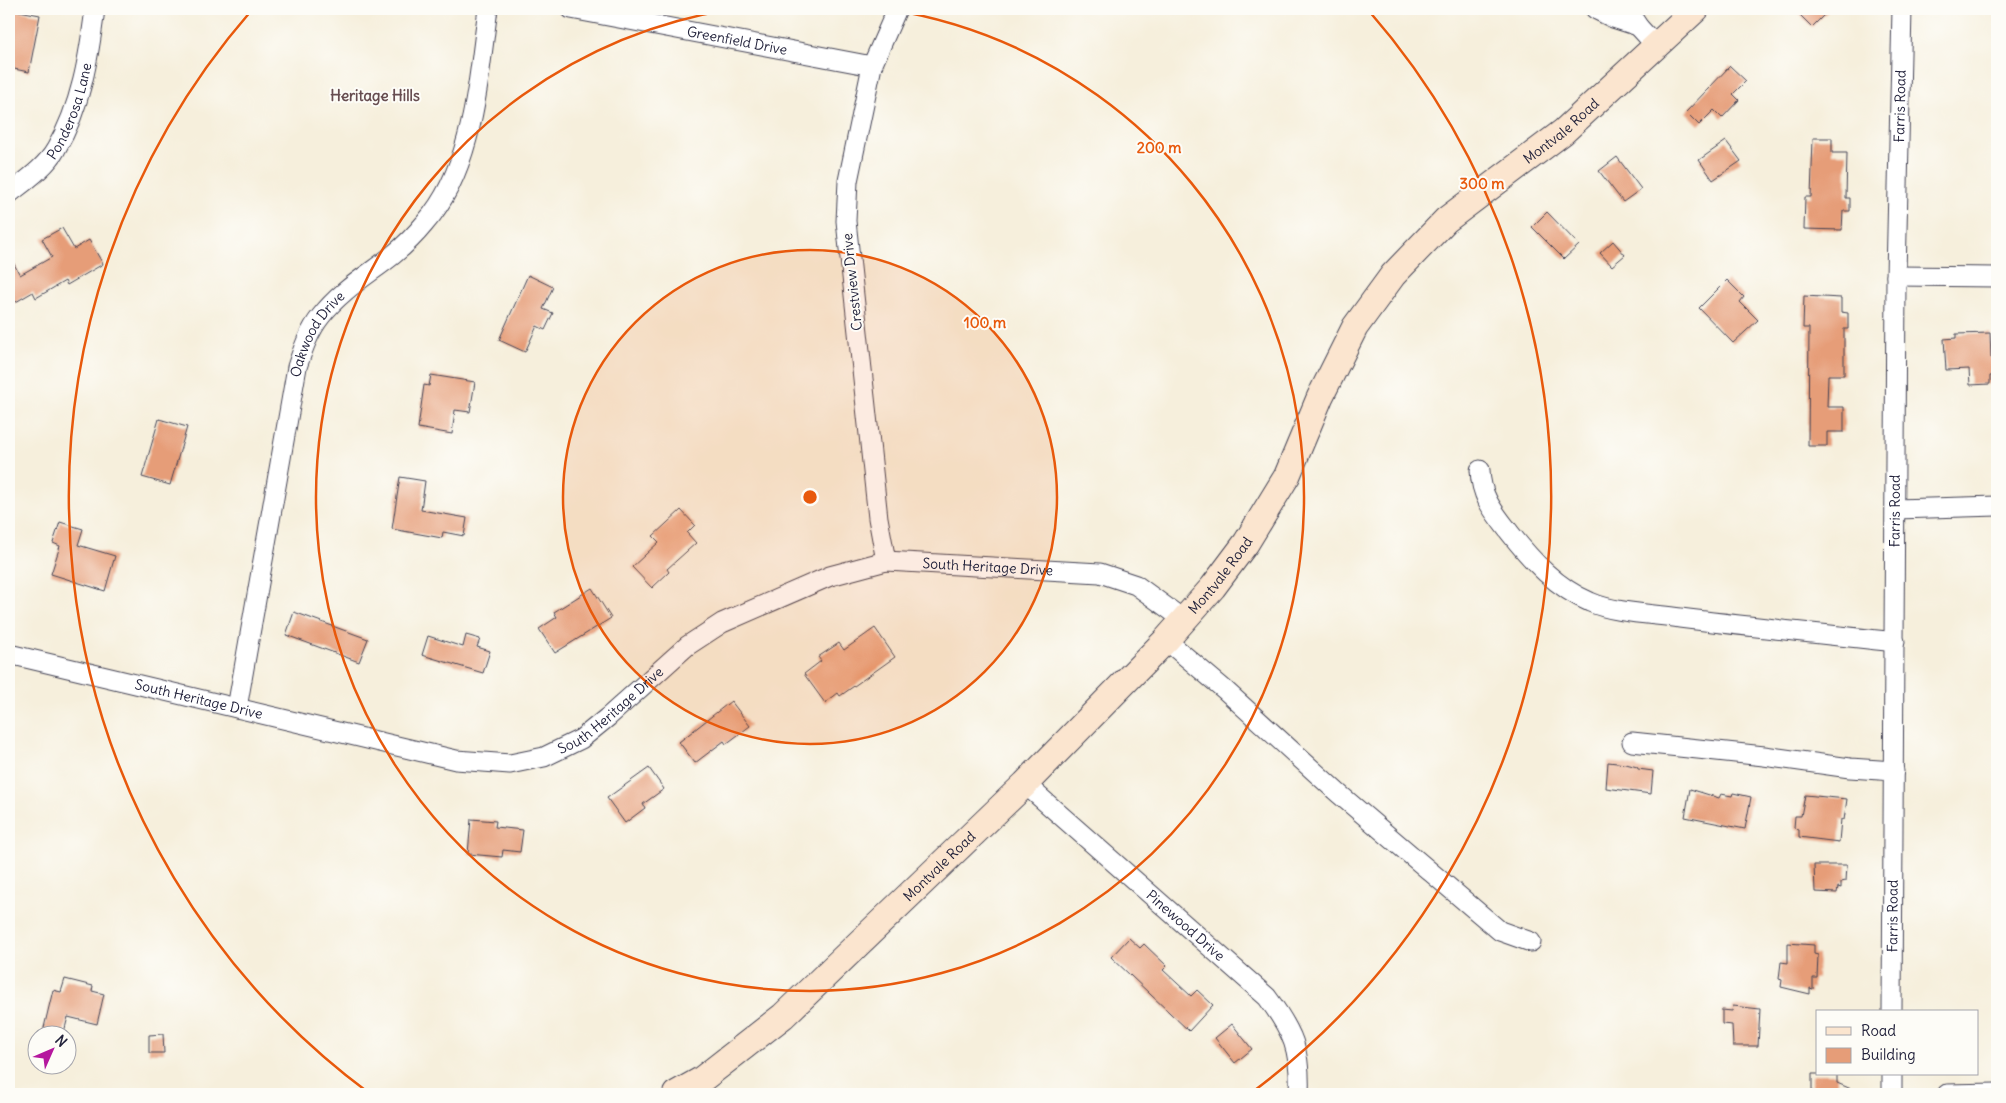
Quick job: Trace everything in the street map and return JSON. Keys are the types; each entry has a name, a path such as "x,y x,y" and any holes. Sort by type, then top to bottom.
{"main road":[{"name":"Montvale Road","path":"676,1094 705,1087 783,1016 1026,784 1166,640 1213,587 1246,543 1282,484 1320,397 1355,327 1392,275 1446,220 1563,132 1696,9"}],"street":[{"name":"Ponderosa Lane","path":"9,194 34,174 56,151 78,100 90,44 95,9"},
{"name":"Oakwood Drive","path":"236,708 297,367 307,338 320,316 335,299 394,255 426,223 445,198 461,158 474,107 488,9"},
{"name":"Greenfield Drive","path":"571,9 872,66"},
{"name":"Crestview Drive","path":"886,561 878,518 846,221 848,181 872,66 897,9"},
{"path":"1595,9 1638,26"},
{"path":"1627,9 1638,26 1657,47"},
{"name":"Farris Road","path":"1892,1010 1896,276 1902,9"},
{"path":"1896,276 1997,277"},
{"path":"1480,470 1480,486 1491,508 1527,555 1558,584 1591,603 1623,610 1721,623 1895,642"},
{"path":"1896,509 1997,506"},
{"name":"South Heritage Drive","path":"9,654 456,760 510,764 544,757 581,739 687,646 722,623 830,576 886,561 1100,573 1136,585 1184,620"},
{"path":"1166,640 1225,690 1338,793 1500,931 1531,942"},
{"path":"1632,742 1764,756 1850,768 1894,771"},
{"name":"Pinewood Drive","path":"1026,784 1267,998 1286,1023 1298,1055 1299,1094"},
{"path":"1892,1076 1892,1094"},
{"path":"1947,1094 1997,1093"}],"building":[{"path":"1794,9 1830,9 1812,27"},
{"path":"14,10 40,15 29,72 9,68 9,38"},
{"path":"1730,66 1746,81 1733,94 1739,100 1722,118 1714,110 1699,125 1686,112"},
{"path":"1813,138 1832,138 1832,153 1847,153 1846,198 1850,198 1850,211 1843,211 1842,230 1804,229 1805,197 1811,197"},
{"path":"1726,141 1741,161 1713,180 1699,160"},
{"path":"1617,157 1641,189 1623,202 1599,171"},
{"path":"1547,212 1579,245 1564,259 1532,227"},
{"path":"62,228 74,249 89,240 103,264 67,285 65,281 36,298 33,292 9,306 9,255 20,275 52,257 42,239"},
{"path":"1613,241 1625,255 1612,266 1600,253"},
{"path":"528,275 553,287 543,309 553,313 545,330 537,326 525,352 499,340"},
{"path":"1727,280 1744,297 1740,302 1758,320 1733,343 1699,308"},
{"path":"1804,296 1841,298 1841,312 1848,313 1848,329 1844,329 1844,375 1828,375 1827,407 1844,407 1844,432 1827,432 1827,446 1808,446 1809,328 1803,328"},
{"path":"1990,333 1991,358 1997,358 1997,375 1990,376 1990,384 1970,385 1969,369 1946,370 1944,339 1956,338 1956,334"},
{"path":"431,375 475,382 470,412 455,410 452,434 418,428 424,385 429,386"},
{"path":"159,419 187,427 170,485 142,477"},
{"path":"400,477 425,481 421,510 467,518 464,536 443,532 442,538 392,529"},
{"path":"681,510 695,525 687,533 696,543 667,569 669,572 652,588 632,567 659,542 653,536"},
{"path":"60,522 83,529 78,545 115,556 105,591 51,574 60,546 53,543"},
{"path":"592,588 611,618 555,653 539,629 557,617 554,612"},
{"path":"294,612 368,639 359,662 286,635"},
{"path":"875,628 895,657 840,696 838,693 825,703 804,674 821,661 818,657 839,643 844,650"},
{"path":"466,635 480,639 477,647 490,651 483,673 422,655 428,636 463,647"},
{"path":"731,701 750,726 726,744 724,741 695,763 679,742"},
{"path":"1608,762 1626,764 1638,769 1653,771 1651,794 1606,788"},
{"path":"649,768 664,789 643,804 645,808 625,823 607,798"},
{"path":"1690,789 1719,798 1721,794 1732,796 1733,793 1751,797 1745,829 1685,817"},
{"path":"1805,795 1847,799 1844,820 1841,819 1839,842 1799,837 1799,830 1794,828 1795,816 1801,816"},
{"path":"471,819 496,821 495,827 523,830 520,852 503,850 502,857 468,854"},
{"path":"1814,865 1847,865 1846,881 1841,882 1841,888 1838,887 1837,893 1815,892"},
{"path":"1129,938 1140,948 1144,944 1167,966 1163,970 1191,996 1197,990 1213,1005 1189,1031 1111,957"},
{"path":"1788,943 1814,945 1814,954 1818,955 1817,978 1813,978 1813,989 1810,988 1810,994 1781,987 1782,980 1779,979 1781,962 1788,963"},
{"path":"65,979 93,986 92,991 104,994 97,1024 68,1017 66,1026 44,1026 53,990 61,992"},
{"path":"1733,1006 1760,1009 1758,1046 1733,1046 1732,1025 1722,1024 1722,1010 1732,1011"},
{"path":"1232,1024 1252,1049 1235,1063 1215,1038"},
{"path":"163,1034 164,1053 149,1053 149,1035"},
{"path":"1812,1074 1816,1074 1816,1076 1837,1076 1837,1083 1863,1094 1812,1094"}],"district":[{"name":"Heritage Hills","path":"375,95"}]}
